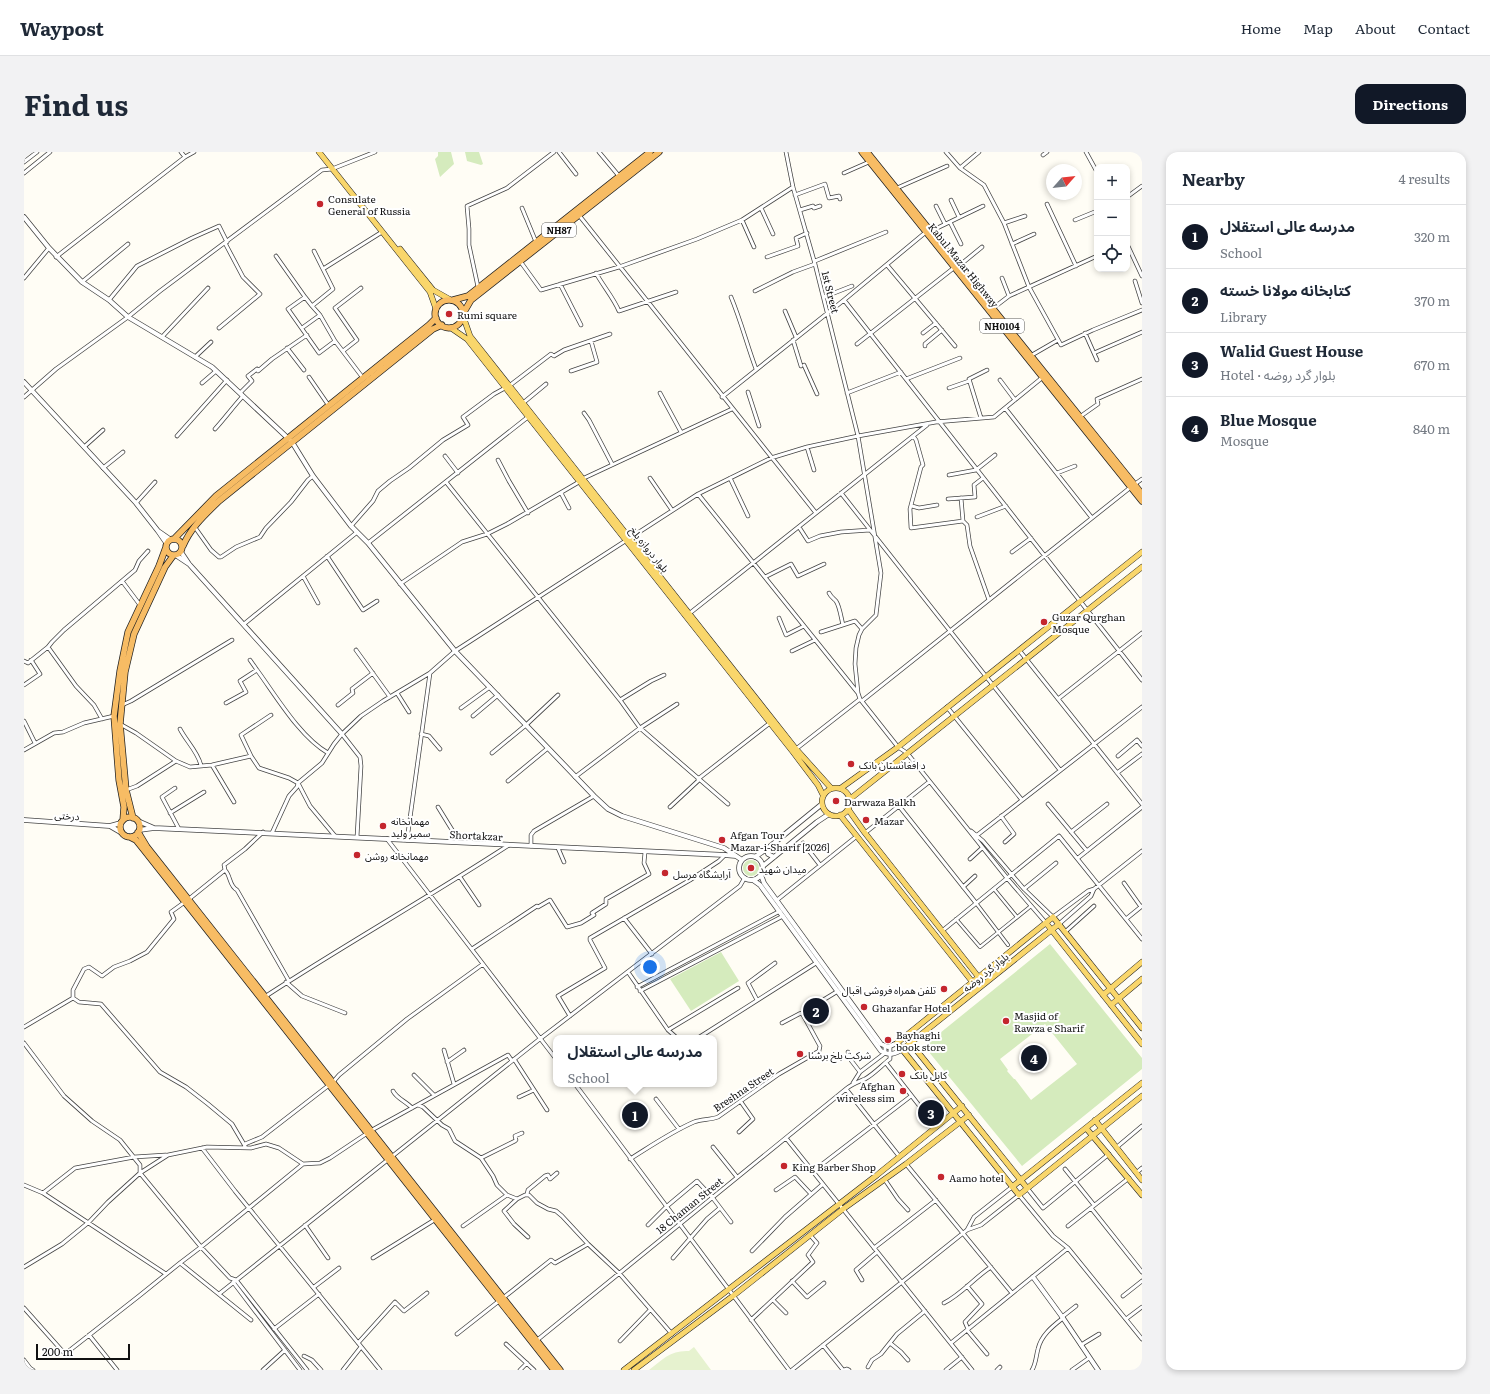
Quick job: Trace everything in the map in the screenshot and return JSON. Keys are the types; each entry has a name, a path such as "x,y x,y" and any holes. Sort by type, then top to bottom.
{"highway":[{"name":"NH87","path":"451,328 459,324 471,300 577,213 618,176 650,152"},
{"name":"NH87","path":"436,309 441,302 468,296 536,242 659,152"},
{"name":"Kabul Mazar Highway","path":"862,152 929,231"},
{"name":"Kabul Mazar Highway","path":"867,152 897,188 1043,377 1133,486 1142,494"},
{"path":"451,300 460,304 463,314"},
{"path":"436,309 436,318 442,325 451,328"},
{"name":"Kabul Mazar Highway","path":"991,309 1032,355 1081,416 1133,486 1142,501"},
{"path":"436,318 329,406 219,501 194,526 187,535 178,552 165,567 134,634 125,672 120,724 126,790 139,831 147,847 187,901 391,1158 552,1369"},
{"path":"331,1083 266,996 187,901 136,840 122,833 120,827 124,807 119,780 114,716 120,671 128,632 169,542 216,496 433,330 442,325"},
{"path":"169,542 180,541 178,552"},
{"path":"169,542 168,553 178,552"},
{"path":"122,822 126,818 135,820"},
{"path":"130,837 139,831"},
{"path":"391,1158 436,1219 500,1300 560,1370"}],"main road":[{"path":"318,152 334,168 433,290 451,300"},
{"path":"323,152 382,232 430,292 436,309"},
{"name":"بلوار دروازه بلخ","path":"463,314 470,336 528,417 628,539 818,785 823,795"},
{"name":"بلوار دروازه بلخ","path":"451,328 467,339 507,387 523,403 581,480"},
{"name":"بلوار دروازه بلخ","path":"628,539 690,613 796,749 831,788"},
{"path":"841,788 898,747 1142,552"},
{"path":"850,798 1142,567"},
{"path":"831,788 841,788 847,792 850,798 848,809 840,815 829,814 823,808 823,795 831,788"},
{"path":"848,809 865,833 984,984"},
{"path":"840,815 978,989"},
{"path":"1053,917 1142,1028"},
{"name":"بلوار گرد روضه","path":"897,1042 1053,917"},
{"path":"1046,923 1142,1044"},
{"name":"بلوار گرد روضه","path":"902,1049 1059,924"},
{"path":"1103,995 1142,962"},
{"path":"1111,1005 1142,980"},
{"path":"905,1036 1027,1188"},
{"path":"897,1042 1019,1195 1142,1096"},
{"path":"1012,1187 1142,1083"},
{"path":"624,1370 877,1175 962,1106"},
{"path":"634,1370 733,1296 843,1209 906,1164 969,1115"},
{"path":"1095,1120 1142,1180"},
{"path":"1086,1128 1142,1195"},
{"path":"1127,1176 1134,1171"}],"street":[{"path":"24,162 37,152"},
{"path":"24,173 50,152"},
{"path":"181,152 185,157"},
{"path":"56,257 185,157 194,152"},
{"path":"24,397 56,369 128,317 160,291 322,170 334,168 375,152"},
{"path":"478,287 469,245 470,229 467,206 507,188 554,152"},
{"path":"559,152 576,174"},
{"path":"599,152 618,176"},
{"name":"1st Street","path":"786,152 795,195 815,262 858,436 881,573 876,615 862,629"},
{"path":"946,152 960,168 984,185 1004,223 1029,287 1061,345 1085,333 1142,310"},
{"path":"960,168 979,152"},
{"path":"1043,155 1046,152"},
{"path":"1086,152 1094,167"},
{"path":"844,173 869,162"},
{"path":"897,188 947,166"},
{"path":"795,195 824,184 829,198 838,196 840,199"},
{"path":"1130,195 1142,186"},
{"path":"520,261 541,290 619,267 697,239 742,220 793,187"},
{"path":"951,200 959,217"},
{"path":"1047,204 1076,266"},
{"path":"800,210 813,206 814,208 820,206"},
{"path":"936,206 945,224"},
{"path":"722,397 929,231 983,206"},
{"path":"522,208 536,242"},
{"path":"761,208 773,234"},
{"path":"577,213 816,514"},
{"path":"1075,220 1094,213"},
{"path":"1004,223 1025,216"},
{"path":"24,217 56,257 82,282 109,300 128,317 216,371 290,440 313,476 351,526 368,543 455,651 575,777 608,809 622,816 724,848 736,856"},
{"path":"742,220 754,247"},
{"path":"950,222 961,244"},
{"path":"109,300 137,266 219,226 243,277 260,294 219,328"},
{"path":"323,269 382,232"},
{"path":"755,291 815,262 886,232"},
{"path":"767,258 798,246 796,238 806,233"},
{"path":"1012,244 1034,234"},
{"path":"82,282 128,244"},
{"path":"857,344 982,247"},
{"path":"24,278 48,248"},
{"path":"312,306 333,289 314,251"},
{"path":"1130,251 1142,274"},
{"path":"276,256 305,297 320,315 335,341 363,378"},
{"path":"991,309 1008,296 1058,275 1094,257"},
{"path":"887,265 955,346"},
{"path":"596,273 603,286 611,295 618,311 676,292"},
{"path":"1002,278 1008,296"},
{"path":"1135,281 1142,303"},
{"path":"560,284 581,325"},
{"path":"824,298 852,286"},
{"path":"162,337 208,288"},
{"path":"343,351 357,340 335,308 361,288"},
{"path":"305,297 288,309 319,353 335,341"},
{"path":"731,297 756,369"},
{"path":"844,300 1142,680"},
{"path":"785,311 796,337"},
{"path":"302,328 320,315"},
{"path":"923,333 936,323"},
{"path":"925,346 925,344 942,330"},
{"path":"1094,353 1142,332"},
{"path":"1085,333 1097,360"},
{"path":"351,526 373,501 378,491 443,440 468,424 463,416 494,394 507,387 551,354 554,356 564,350 610,334"},
{"path":"215,429 226,417 241,394 252,381 248,376 257,369 258,371 287,348 307,335"},
{"path":"793,340 803,366 817,394"},
{"path":"1032,355 1058,340"},
{"path":"571,371 597,362 590,341"},
{"path":"195,357 211,342"},
{"path":"287,348 304,370"},
{"path":"906,379 960,358"},
{"path":"949,388 969,382 970,378 987,370"},
{"path":"202,383 216,371"},
{"path":"847,392 901,372"},
{"path":"272,833 289,796 297,787 298,783 322,763 342,734 361,716 430,673 455,651 698,494 771,458 807,447 858,436 940,422 994,417 1043,377"},
{"path":"310,378 329,406"},
{"path":"1081,416 1098,404 1097,399 1142,379"},
{"path":"177,436 227,380"},
{"path":"1000,380 1015,400"},
{"path":"24,382 136,503 158,531 169,542"},
{"path":"969,382 981,418"},
{"path":"523,403 546,384"},
{"path":"748,392 759,426"},
{"path":"660,393 681,432"},
{"path":"1006,408 1092,518"},
{"path":"400,584 462,542 487,534 528,513 581,480 612,464 732,409"},
{"path":"584,413 612,464"},
{"path":"368,543 528,417"},
{"path":"690,613 928,424"},
{"path":"84,447 103,430"},
{"path":"914,436 923,465 920,468 912,506 910,509 911,528 963,521"},
{"path":"807,447 814,470"},
{"path":"103,468 123,452"},
{"path":"949,475 976,470 995,455"},
{"path":"445,456 458,473"},
{"path":"498,460 528,513"},
{"path":"1058,474 1075,466"},
{"path":"194,526 211,550 221,557 236,547 260,537 266,528 313,476"},
{"path":"650,478 672,510"},
{"path":"730,478 748,516"},
{"path":"948,498 975,497 974,485 984,478"},
{"path":"796,749 950,632 1142,479"},
{"path":"136,503 155,482"},
{"path":"446,482 620,700 640,728 698,780 728,804"},
{"path":"561,493 569,508"},
{"path":"841,493 992,686 1060,770"},
{"path":"698,494 858,693 861,700 898,747 907,753 968,829 1053,917 1088,890 1094,889"},
{"path":"961,498 963,521 966,525 970,546 989,600"},
{"path":"912,506 918,508 937,505"},
{"path":"976,517 1006,506"},
{"path":"799,527 808,541 820,536 840,532 870,530"},
{"path":"244,624 356,532"},
{"path":"1012,552 1030,538"},
{"path":"24,661 28,662 48,647 64,630 136,570 139,561 148,551"},
{"path":"178,552 342,734 360,757 362,766 357,837"},
{"path":"327,556 363,610 377,601"},
{"path":"765,577 790,564 798,576 824,564"},
{"path":"303,576 318,603"},
{"path":"122,581 140,605"},
{"path":"829,593 832,598 836,600 843,625"},
{"path":"779,618 786,635 804,626"},
{"path":"821,632 855,621 862,629 856,648 855,664 858,693"},
{"path":"1058,699 1142,633"},
{"path":"122,706 232,640"},
{"path":"792,651 815,640"},
{"path":"48,647 76,686 94,705 102,719"},
{"path":"356,650 390,697"},
{"path":"1019,650 1142,805 1078,858"},
{"path":"24,685 40,674 31,660"},
{"path":"250,660 281,704 302,730 318,747 328,753"},
{"path":"226,703 246,692 240,681 258,670"},
{"path":"338,705 353,693 352,689 373,673"},
{"path":"407,840 430,673"},
{"path":"620,700 651,681 664,675"},
{"path":"461,708 490,687"},
{"path":"396,693 409,712"},
{"path":"473,716 498,695"},
{"path":"492,753 526,725 558,695"},
{"path":"575,777 640,728 677,704"},
{"path":"947,707 1022,800"},
{"path":"976,836 1142,707"},
{"path":"271,715 241,735 252,756 259,768 289,778 298,783 310,806 335,836"},
{"path":"24,750 54,733 63,732 84,723 114,716"},
{"path":"24,721 35,743"},
{"path":"670,807 698,780 770,723"},
{"path":"120,724 176,760 190,767 212,765 252,756"},
{"path":"180,729 200,760 201,766"},
{"path":"421,734 429,736 440,749"},
{"path":"1118,756 1137,740 1142,746"},
{"path":"508,781 548,748"},
{"path":"1117,773 1142,754"},
{"path":"126,790 137,786 176,760"},
{"path":"212,765 234,802"},
{"path":"865,833 929,782"},
{"path":"175,788 162,797 179,829"},
{"path":"170,813 204,792"},
{"path":"531,846 530,835 534,831 594,796"},
{"path":"822,804 768,848 755,857 746,857 742,860 739,870 744,879 753,880 760,885 881,1051 890,1055 897,1053 902,1049"},
{"path":"1048,804 1087,851"},
{"path":"1072,832 1107,804"},
{"path":"899,806 1008,945"},
{"path":"438,807 454,833 457,842"},
{"path":"811,814 814,813 817,815 817,822"},
{"path":"829,814 763,866 761,875 764,883 881,1044 885,1047 890,1047 897,1042"},
{"path":"1002,816 1014,834 1005,842"},
{"name":"درختی","path":"24,820 110,826"},
{"name":"Shortakzar","path":"135,820 152,829 263,832 558,848 725,855 736,856 742,860"},
{"path":"110,826 122,822"},
{"path":"110,826 122,833"},
{"path":"139,831 152,829"},
{"path":"143,839 144,833 152,829"},
{"path":"73,998 73,990 84,969 89,967 102,976 114,967 147,952 174,919 171,912 187,901 224,870 224,865 245,849 263,832"},
{"path":"777,900 857,836"},
{"path":"976,836 982,848 1046,923"},
{"path":"942,931 1059,836 1142,939"},
{"path":"387,839 553,1055"},
{"path":"803,843 820,865"},
{"path":"266,996 460,877 509,845"},
{"path":"558,848 564,862"},
{"path":"768,848 768,854 774,857"},
{"path":"970,859 982,848"},
{"path":"1059,924 1091,896 1094,889 1142,851"},
{"path":"472,949 537,906 538,907 550,900 567,927 581,923 594,915 592,913 606,904 606,899 649,874 644,864 645,852"},
{"path":"570,1016 558,996 605,968 590,939 690,880 719,861 725,855"},
{"path":"755,857 762,862 763,866"},
{"path":"1024,888 1056,863"},
{"path":"224,870 227,873 233,888 237,890 288,982 302,996 345,1013"},
{"path":"753,880 761,875"},
{"path":"963,887 975,876"},
{"path":"460,877 479,905"},
{"path":"218,1294 541,1038 740,886 744,879"},
{"path":"1124,883 1142,907 1126,919"},
{"path":"994,889 1017,917"},
{"path":"956,919 979,947 1031,906"},
{"path":"1065,932 1094,906"},
{"path":"637,987 780,911"},
{"path":"640,991 783,916"},
{"path":"624,918 652,954"},
{"path":"703,1035 816,962"},
{"path":"757,1000 748,983 775,963"},
{"path":"245,1144 262,1137 331,1083 407,1019 483,964"},
{"path":"628,972 668,1030 674,1035"},
{"path":"668,1030 738,988"},
{"path":"782,1024 838,991"},
{"path":"24,1027 73,998"},
{"path":"73,998 79,1002 101,1004 160,1072 186,1087 232,1124 245,1144 245,1148"},
{"name":"Breshna Street","path":"630,1159 680,1129 703,1119 713,1119 718,1117 779,1074 820,1049 802,1013"},
{"path":"24,1043 64,1096 92,1121 120,1140 140,1165 140,1173 201,1247 234,1281 307,1370"},
{"path":"885,1047 885,1053"},
{"name":"18 Chaman Street","path":"853,1083 865,1078 886,1063 890,1059 890,1047"},
{"path":"444,1050 454,1084"},
{"path":"448,1062 464,1050"},
{"path":"848,1052 850,1059 860,1072"},
{"name":"18 Chaman Street","path":"536,1341 846,1089 853,1083 860,1072 885,1053"},
{"path":"24,1308 63,1353 89,1335 201,1247 302,1164 320,1163 330,1158 370,1131 508,1055 547,1110"},
{"path":"886,1063 936,1127"},
{"path":"414,1075 434,1095"},
{"path":"577,1087 728,1290 790,1370 963,1233 981,1225 1019,1195 1053,1236 1068,1248 1142,1339"},
{"path":"846,1089 899,1156"},
{"path":"519,1097 534,1090"},
{"path":"393,1091 398,1098 412,1108"},
{"path":"812,1172 911,1096"},
{"path":"656,1099 680,1129"},
{"path":"739,1132 753,1119 741,1102"},
{"path":"418,1105 423,1107 442,1126 449,1130 455,1141 481,1158 498,1185 507,1195 517,1199"},
{"path":"1117,1147 1142,1126"},
{"path":"481,1158 515,1141 515,1136 522,1133"},
{"path":"786,1138 972,1370"},
{"path":"43,1192 75,1168 134,1157 168,1155 202,1148 251,1148 266,1144 279,1148 302,1164"},
{"path":"713,1147 737,1177"},
{"path":"202,1148 380,1370"},
{"path":"1027,1188 1043,1208 1109,1154"},
{"path":"24,1266 62,1244 89,1222 108,1202 140,1173 168,1155"},
{"path":"906,1164 1012,1293"},
{"path":"1134,1171 1142,1168"},
{"path":"1065,1169 1142,1272"},
{"path":"528,1237 514,1224 504,1211 517,1199 527,1194 528,1190 545,1176 548,1175 550,1179 557,1173"},
{"path":"1068,1226 1127,1176"},
{"path":"776,1190 794,1177 811,1194"},
{"path":"884,1180 908,1210"},
{"path":"648,1225 696,1181 712,1197 731,1222"},
{"path":"752,1251 785,1217 823,1184"},
{"path":"24,1185 43,1192 166,1274"},
{"path":"967,1230 974,1217 1012,1187"},
{"path":"527,1194 548,1210 556,1211 562,1216 588,1244 619,1273 672,1334"},
{"path":"463,1226 507,1195"},
{"path":"874,1248 936,1200"},
{"path":"673,1258 707,1219 720,1208"},
{"path":"373,1258 436,1219"},
{"path":"305,1225 328,1258"},
{"path":"751,1320 813,1262 808,1255 817,1244 810,1235"},
{"path":"457,1334 551,1260 555,1263 588,1244"},
{"path":"951,1343 1068,1248"},
{"path":"862,1280 856,1270 877,1252"},
{"path":"180,1263 251,1320"},
{"path":"944,1303 955,1297 979,1275 991,1267"},
{"path":"314,1288 339,1268"},
{"path":"1033,1276 1063,1317 1098,1370"},
{"path":"234,1281 300,1370"},
{"path":"792,1281 807,1297 824,1283"},
{"path":"1123,1296 1142,1281"},
{"path":"967,1286 982,1304 964,1322 987,1354"},
{"path":"274,1329 319,1294"},
{"path":"358,1343 395,1302 404,1311 427,1294"},
{"path":"773,1300 786,1313"},
{"path":"1032,1370 1038,1347 1044,1335 1076,1306"},
{"path":"1126,1319 1142,1307"},
{"path":"620,1341 650,1310"},
{"path":"868,1367 872,1360 881,1354 897,1334 925,1311"},
{"path":"1081,1345 1099,1334"},
{"path":"89,1335 117,1370"},
{"path":"890,1343 908,1360"},
{"path":"506,1344 534,1370"},
{"path":"823,1345 843,1370 849,1370"},
{"path":"342,1370 361,1347"},
{"path":"263,1370 284,1350"},
{"path":"304,1356 312,1360 321,1370"},
{"path":"946,1370 962,1357"},
{"path":"1072,1370 1090,1358"},
{"path":"24,1360 33,1370"},
{"path":"520,1370 527,1364"}],"green space":[{"path":"438,152 451,152 454,164 440,177 435,159 438,156"},
{"path":"465,152 479,152 483,164 481,165 467,161"},
{"path":"751,860 757,862 759,868 757,874 751,876 745,874 743,868 745,862"},
{"path":"1050,944 1142,1058 1142,1069 1022,1166 924,1046","holes":["1045,1024 1077,1064 1031,1100 1007,1071 1008,1070 1000,1059"]},
{"path":"721,952 739,981 691,1011 670,979"},
{"path":"694,1347 711,1370 649,1370 668,1356 677,1352 689,1351"}],"place":[{"name":"Consulate General of Russia","path":"320,204"},
{"name":"Rumi square","path":"449,314"},
{"name":"Guzar Qurghan Mosque","path":"1044,622"},
{"name":"د افغانستان بانک","path":"851,764"},
{"name":"Darwaza Balkh","path":"836,801"},
{"name":"Mazar","path":"866,820"},
{"name":"مهمانخانه سمیر ولید","path":"383,826"},
{"name":"Afgan Tour Mazar-i-Sharif [2026]","path":"722,840"},
{"name":"مهمانخانه روشن","path":"357,855"},
{"name":"میدان شهید","path":"751,868"},
{"name":"آرایشگاه مرسل","path":"665,873"},
{"name":"تلفن همراه فروشی اقبال","path":"944,989"},
{"name":"Ghazanfar Hotel","path":"864,1007"},
{"name":"کتابخانه مولانا خسته","path":"816,1011"},
{"name":"Masjid of Rawza e Sharif","path":"1006,1021"},
{"name":"Bayhaghi book store","path":"888,1040"},
{"name":"شرکت بلخ برشنا","path":"800,1054"},
{"name":"Blue Mosque","path":"1034,1058"},
{"name":"کابل بانک","path":"902,1074"},
{"name":"Afghan wireless sim","path":"903,1091"},
{"name":"Walid Guest House","path":"931,1113"},
{"name":"مدرسه عالی استقلال","path":"635,1115"},
{"name":"King Barber Shop","path":"784,1166"},
{"name":"Aamo hotel","path":"941,1177"}]}
